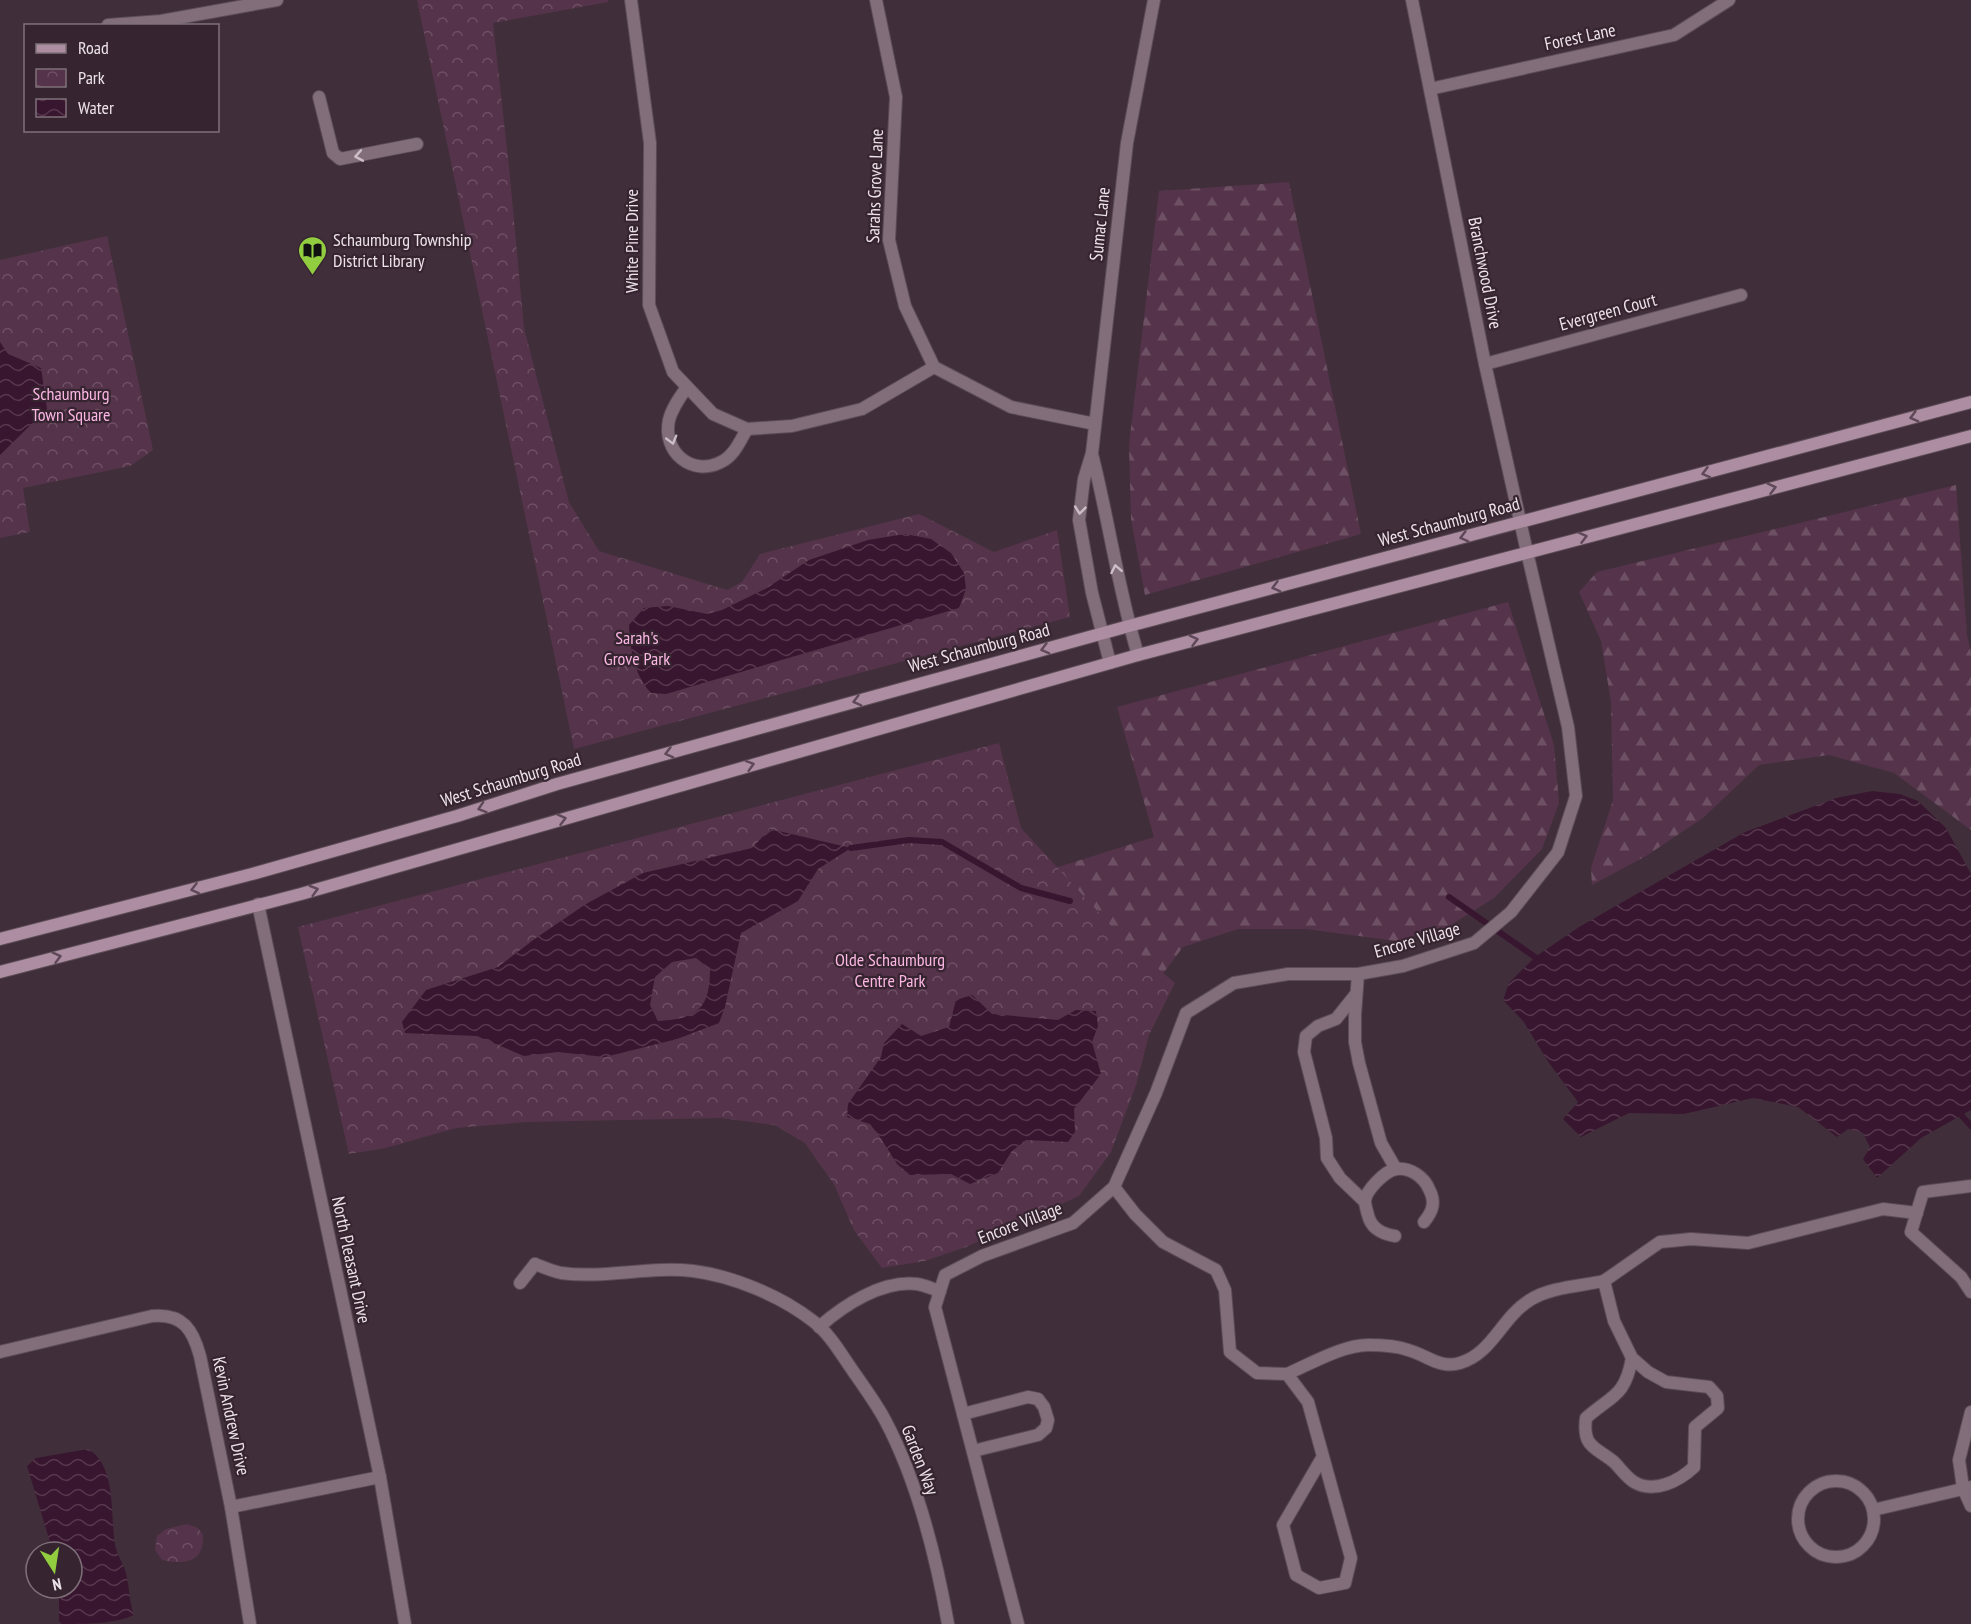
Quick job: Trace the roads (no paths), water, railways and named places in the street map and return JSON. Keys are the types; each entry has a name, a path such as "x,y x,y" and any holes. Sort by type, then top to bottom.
{"main road":[{"name":"West Schaumburg Road","path":"0,939 252,874 457,816 557,784 1101,633 1971,402"},
{"path":"0,972 301,894 1138,655 1971,436"}],"street":[{"path":"121,24 161,21 277,0"},
{"name":"White Pine Drive","path":"631,0 650,144 649,305 673,372 713,414 747,429 792,426 862,409 934,367"},
{"name":"Sarahs Grove Lane","path":"876,0 897,98 889,240 904,306 934,367"},
{"name":"Sumac Lane","path":"1110,663 1092,593 1079,520 1084,479 1092,453 1127,142 1154,0"},
{"name":"Branchwood Drive","path":"1412,0 1485,364 1527,552"},
{"name":"Forest Lane","path":"1430,89 1674,35 1729,0"},
{"path":"319,97 333,153 340,159 417,144"},
{"name":"Evergreen Court","path":"1485,364 1741,295"},
{"path":"934,367 1011,406 1095,424"},
{"path":"687,387 674,408 669,422 669,436 680,459 700,467 708,467 723,461 733,452 747,429"},
{"name":"Sumac Lane","path":"1092,453 1121,595 1138,655"},
{"name":"Encore Village","path":"940,1291 945,1275 982,1256 1073,1223 1114,1186 1156,1093 1186,1013 1234,982 1288,974 1358,974 1403,966 1474,943 1511,912 1558,852 1576,796 1568,727 1527,552"},
{"name":"North Pleasant Drive","path":"258,904 380,1477 405,1624"},
{"path":"1358,974 1355,1042 1359,1063 1381,1143 1396,1169"},
{"path":"1356,994 1336,1019 1318,1026 1306,1036 1304,1052 1326,1138 1327,1158 1340,1178 1365,1202 1369,1220 1374,1227 1384,1235 1395,1236"},
{"path":"1365,1202 1373,1185 1382,1177 1396,1169 1414,1172 1422,1177 1432,1196 1433,1206 1424,1222"},
{"path":"1114,1186 1135,1214 1163,1242 1216,1270 1225,1290 1230,1352 1257,1372 1287,1374 1344,1349 1366,1345 1408,1350 1448,1366 1460,1363 1473,1358 1485,1348 1510,1317 1530,1300 1550,1292 1604,1281 1660,1242 1691,1239 1748,1243 1883,1209 1917,1213"},
{"path":"1971,1186 1923,1192 1911,1233 1961,1277 1971,1292"},
{"name":"Garden Way","path":"520,1283 535,1264 558,1272 581,1274 691,1271 731,1278 795,1309 819,1327 834,1343 885,1419 902,1458 924,1521 940,1578 948,1624"},
{"path":"1604,1281 1614,1321 1632,1358 1648,1372 1666,1382 1709,1387 1717,1396 1719,1408 1695,1427 1694,1467 1676,1481 1645,1487 1633,1481 1612,1461 1593,1448 1584,1430 1586,1418 1619,1393 1630,1371 1632,1358"},
{"path":"819,1327 843,1307 871,1293 892,1286 917,1284 940,1291 935,1307 1018,1624"},
{"name":"Kevin Andrew Drive","path":"0,1352 153,1316 165,1315 177,1320 193,1333 200,1356 231,1507 250,1624"},
{"path":"1287,1374 1308,1402 1351,1558 1345,1583 1319,1588 1296,1575 1283,1525 1322,1458"},
{"path":"963,1414 1028,1397 1038,1399 1044,1407 1048,1420 1046,1428 1038,1435 973,1451"},
{"path":"1971,1412 1959,1460 1971,1506"},
{"path":"231,1507 380,1477"},
{"path":"1839,1481 1861,1490 1869,1499 1873,1510 1874,1523 1870,1536 1851,1554 1838,1557 1825,1556 1804,1541 1798,1529 1797,1516 1803,1499 1816,1486 1827,1482 1839,1481"},
{"path":"1873,1510 1967,1488"}],"water":[{"path":"0,342 8,354 41,368 47,409 0,455"},
{"path":"905,534 931,539 951,553 964,573 966,589 959,608 666,694 651,693 645,686 632,652 629,625 644,608 668,606 707,614 722,610 767,588 809,560 868,540"},
{"path":"1872,791 1900,794 1918,801 1946,828 1971,874 1971,1110 1921,1138 1877,1178 1863,1159 1870,1147 1863,1133 1848,1129 1837,1137 1798,1107 1753,1098 1684,1114 1629,1113 1581,1137 1563,1119 1578,1102 1549,1063 1523,1021 1503,1000 1509,983 1535,957 1579,927 1745,832 1836,798"},
{"path":"770,829 851,848 818,869 798,901 741,933 725,1007 719,1023 677,1039 605,1057 558,1052 524,1056 477,1036 405,1033 402,1022 426,990 498,967 586,904 643,873 752,848","holes":["696,958 710,969 707,994 699,1009 683,1018 658,1021 650,1005 655,977 672,962"]},
{"path":"972,995 992,1014 1058,1020 1076,1010 1096,1011 1098,1026 1092,1042 1101,1074 1074,1109 1075,1132 1068,1142 1026,1140 1012,1151 998,1173 970,1184 951,1174 910,1175 897,1164 870,1124 847,1117 848,1104 881,1057 884,1043 902,1024 921,1036 949,1027 956,1000"},
{"path":"88,1449 104,1467 110,1492 116,1547 127,1576 134,1615 109,1622 90,1624 62,1624 59,1621 59,1600 84,1600 84,1540 49,1540 27,1466 36,1458"}],"waterway":[{"path":"851,848 909,840 942,842 1021,888 1070,901"},
{"path":"1449,897 1535,957"},
{"path":"1962,1116 1971,1126"}],"place":[{"name":"Schaumburg Township District Library","path":"312,276"}],"park label":[{"name":"Schaumburg Town Square","path":"71,404"},
{"name":"Sarah's Grove Park","path":"637,648"},
{"name":"Olde Schaumburg Centre Park","path":"890,970"}]}
